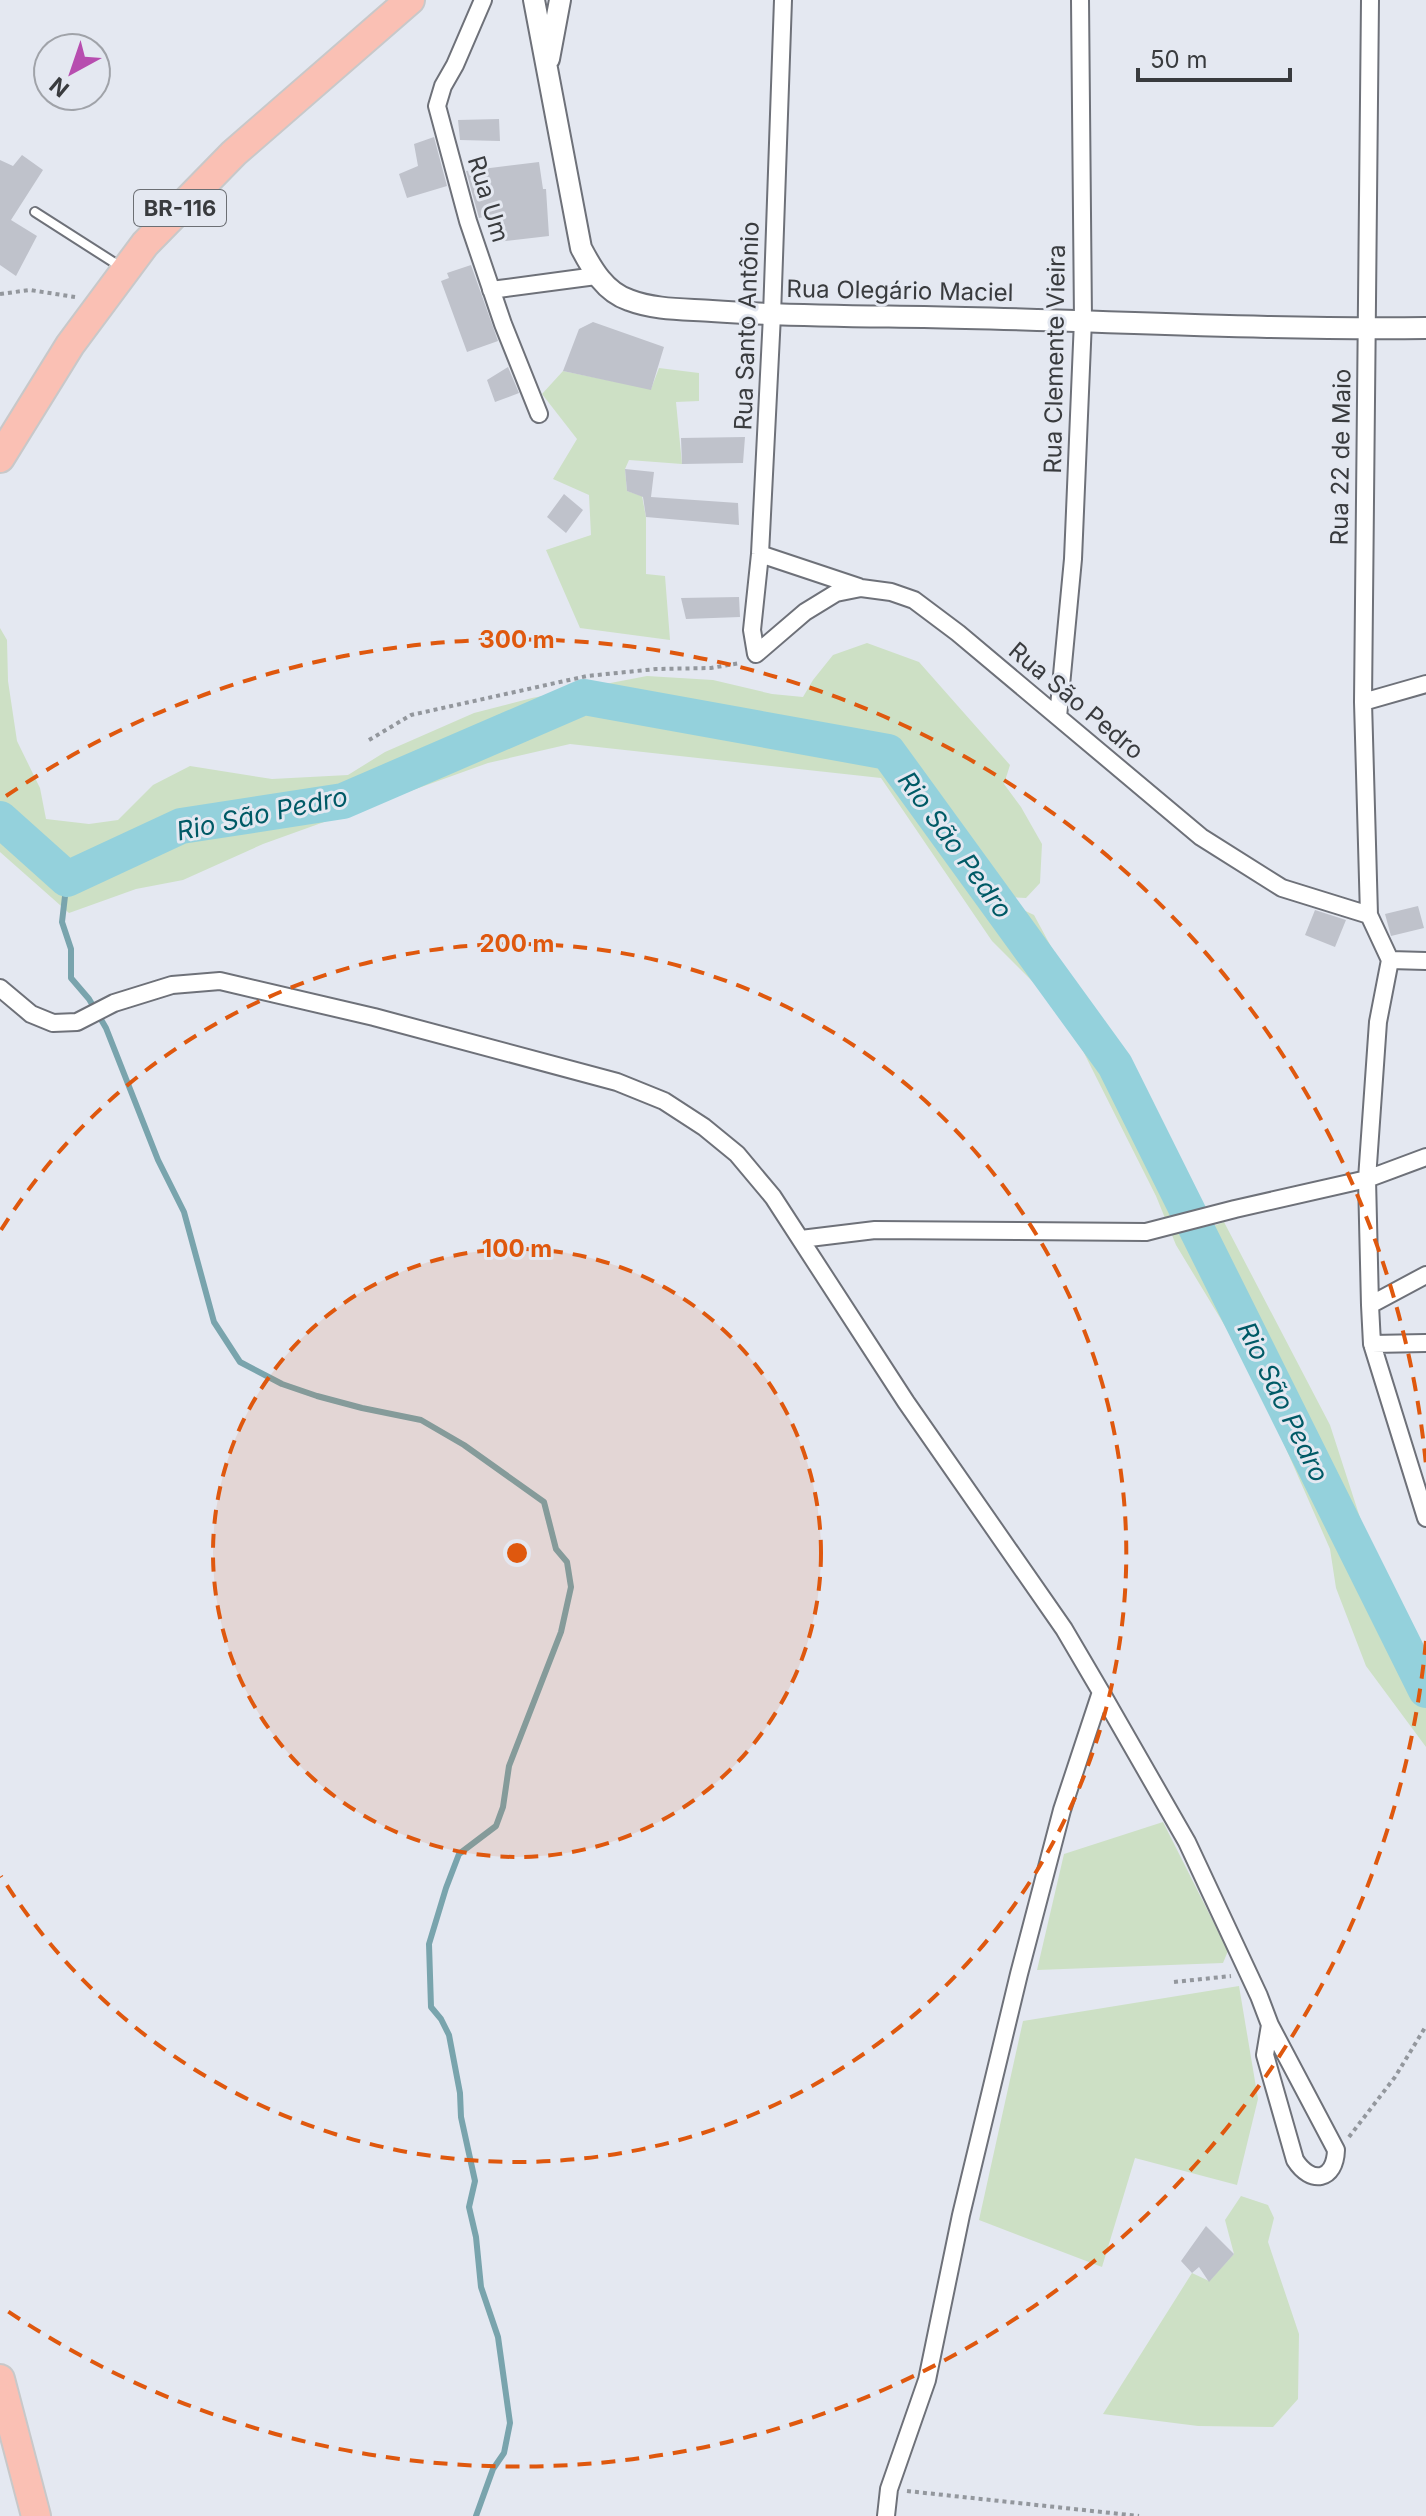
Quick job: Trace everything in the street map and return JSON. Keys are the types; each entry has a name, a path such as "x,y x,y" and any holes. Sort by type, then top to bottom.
{"highway":[{"name":"BR-116","path":"0,458 70,345 145,244 234,153 410,0"},
{"path":"0,2379 36,2516"}],"street":[{"name":"Rua Um","path":"483,0 443,86 437,106 460,196 491,290 539,414"},
{"name":"Rua Olegário Maciel","path":"534,0 581,248 596,276 625,299 650,307 772,315 1426,328"},
{"name":"Rua Olegário Maciel","path":"547,70 560,0"},
{"name":"Rua Santo Antônio","path":"756,654 752,630 760,554 772,315 783,0"},
{"name":"Rua Clemente Vieira","path":"1058,717 1073,559 1083,320 1080,0"},
{"name":"Rua 22 de Maio","path":"1369,915 1363,702 1370,0"},
{"path":"491,290 596,276"},
{"path":"760,554 861,588"},
{"name":"Rua São Pedro","path":"756,654 805,612 836,593 861,588 891,592 914,600 958,633 1201,837 1282,888 1369,915"},
{"path":"1363,702 1426,684"},
{"path":"1369,915 1390,960 1377,1036 1367,1179 1372,1344 1426,1518"},
{"path":"1390,960 1426,961"},
{"path":"0,988 31,1014 53,1023 77,1022 114,1003 172,985 220,981 374,1017 617,1082 664,1101 704,1127 737,1154 773,1197 906,1402 1064,1629 1187,1842 1270,2025 1336,2150 1332,2170 1321,2176 1310,2176 1295,2160 1265,2055 1270,2025"},
{"path":"801,1239 875,1230 1146,1232 1367,1179 1426,1157"},
{"path":"1370,1305 1426,1275"},
{"path":"1372,1344 1426,1343"},
{"path":"886,2516 889,2489 927,2380 961,2215 1015,1989 1062,1810 1101,1692"}],"lane":[{"path":"35,212 125,270"}],"path":[{"path":"0,294 30,290 101,303"},
{"path":"369,740 411,715 431,709 587,676 656,669 727,667 756,654"},
{"path":"1174,1982 1249,1974"},
{"path":"1336,2150 1395,2077 1426,2026"},
{"path":"889,2489 1139,2516"}],"green space":[{"path":"659,368 699,373 699,401 676,402 682,464 629,460 625,469 627,491 642,496 646,517 646,574 665,576 670,640 580,628 546,550 591,535 589,495 553,479 577,439 542,394 563,371 651,389"},
{"path":"0,628 7,640 8,681 17,741 40,788 46,819 89,824 118,820 153,785 190,766 272,779 348,775 385,752 474,713 532,698 647,676 713,680 772,694 803,697 833,655 867,643 919,662 1010,765 1004,784 1042,844 1040,883 1026,898 994,896 1034,915 1115,1065 1198,1232 1224,1222 1330,1425 1392,1604 1426,1661 1426,1747 1366,1666 1336,1588 1330,1549 1251,1369 1176,1245 1156,1196 1083,1051 1044,993 992,941 881,778 570,744 488,763 263,844 183,880 136,889 69,913 0,852"},
{"path":"1163,1822 1228,1951 1223,1963 1037,1970 1064,1854"},
{"path":"1239,1986 1258,2099 1237,2185 1135,2158 1102,2267 979,2220 1023,2021"},
{"path":"1241,2196 1268,2205 1274,2218 1268,2242 1299,2334 1298,2399 1273,2427 1198,2426 1103,2414 1192,2273 1209,2281 1234,2254 1225,2220"}],"building":[{"path":"499,119 500,141 460,140 458,120"},
{"path":"434,137 447,186 407,198 399,174 418,166 414,144"},
{"path":"22,155 43,170 11,220 37,236 16,276 0,265 0,160 13,166"},
{"path":"539,162 543,189 546,189 549,236 497,242 492,215 479,218 466,171"},
{"path":"471,265 498,341 467,352 441,281 449,278 447,273"},
{"path":"593,322 664,347 651,390 563,371 579,329"},
{"path":"508,367 519,393 495,402 487,380"},
{"path":"745,437 743,463 682,464 681,438"},
{"path":"625,469 654,472 651,497 738,503 739,525 646,517 643,497 627,491"},
{"path":"564,494 583,510 566,533 547,517"},
{"path":"739,597 740,617 686,619 681,598"},
{"path":"1418,906 1424,928 1391,936 1385,914"},
{"path":"1315,910 1346,920 1335,947 1305,935"},
{"path":"1206,2226 1234,2254 1209,2282 1199,2267 1192,2273 1181,2261"}],"waterway":[{"name":"Rio São Pedro","path":"0,819 67,879 181,826 343,801 584,697 888,752 1115,1065 1426,1690"},
{"path":"67,879 62,922 71,949 71,978 89,999 106,1028 158,1160 184,1212 214,1322 240,1362 282,1384 317,1396 421,1420 464,1445 544,1502 556,1549 567,1562 571,1587 561,1632 509,1766 503,1807 496,1826 459,1854 429,1944 431,2007 449,2035 460,2093 461,2117 475,2181 469,2207 476,2237 481,2287 498,2337 510,2423 504,2453 493,2469 476,2516"}]}
